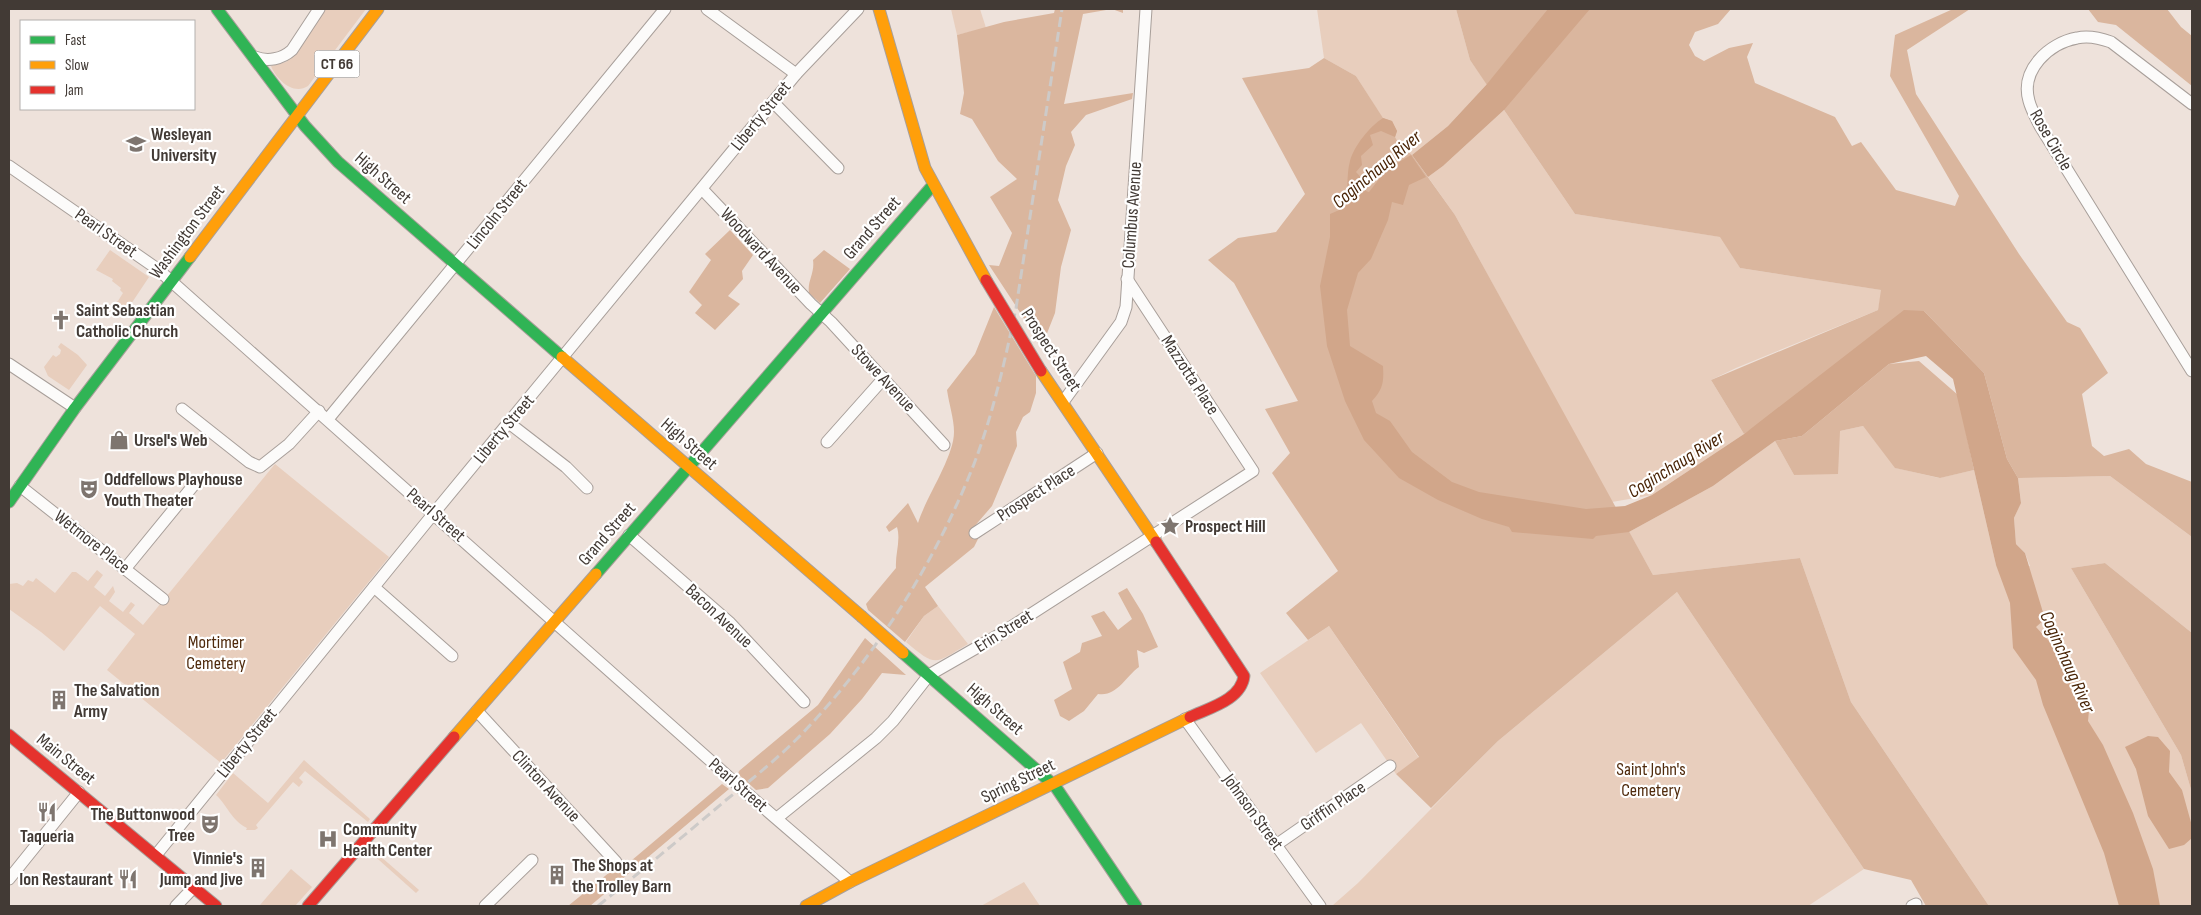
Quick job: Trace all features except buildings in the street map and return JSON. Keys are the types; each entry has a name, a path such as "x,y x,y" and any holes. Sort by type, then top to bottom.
{"main road":[{"name":"High Street","path":"217,9 255,57 296,118 338,162 562,358 904,652 1052,784 1136,906"},
{"name":"Washington Street","path":"9,502 75,408 378,9"},
{"name":"Prospect Street","path":"879,9 919,150 933,185 986,280 1041,371 1241,671 1244,676 1243,686"},
{"name":"Grand Street","path":"308,906 933,185"},
{"name":"Spring Street","path":"806,906 850,882 1232,697 1243,686"},
{"name":"Main Street","path":"9,735 216,906"}],"street":[{"path":"255,57 268,60 286,55 292,50 319,9"},
{"name":"Lincoln Street","path":"182,409 249,462 260,467 289,444 323,415 456,264 666,9"},
{"path":"707,9 796,74"},
{"name":"Liberty Street","path":"156,855 434,513 796,74 858,9"},
{"name":"Columbus Avenue","path":"1063,402 1120,322 1126,307 1146,9"},
{"name":"Rose Circle","path":"2192,104 2111,42 2096,37 2078,37 2062,42 2046,53 2032,68 2029,76 2028,100 2040,126 2192,371"},
{"path":"773,102 838,168"},
{"name":"Pearl Street","path":"9,166 172,281 555,620 750,796 850,882"},
{"name":"Woodward Avenue","path":"702,189 821,313"},
{"name":"Mazzotta Place","path":"1127,279 1253,471"},
{"name":"Stowe Avenue","path":"821,313 884,378 944,445"},
{"path":"9,364 75,408"},
{"path":"827,442 884,378"},
{"path":"509,423 566,467 587,488"},
{"name":"Prospect Place","path":"975,534 1097,453"},
{"name":"Erin Street","path":"777,818 876,738 893,721 929,675 997,636 1253,471"},
{"path":"125,569 198,481"},
{"name":"Wetmore Place","path":"20,486 163,599"},
{"name":"Bacon Avenue","path":"629,536 730,623 804,702"},
{"path":"374,587 452,656"},
{"name":"Clinton Avenue","path":"477,711 616,862"},
{"name":"Johnson Street","path":"1185,719 1320,906"},
{"name":"Griffin Place","path":"1276,845 1390,766"},
{"path":"9,879 79,792"},
{"path":"485,906 532,860"},
{"path":"176,906 194,887"}],"green space":[{"path":"326,9 366,9 308,86 297,89 286,85 273,71 271,66 286,62 296,54"},
{"path":"951,9 980,9 986,28 957,35"},
{"path":"1317,9 1456,9 1470,60 1487,84 1448,126 1412,155 1399,144 1356,76 1324,58"},
{"path":"1504,110 1575,214 1721,237 1740,268 1882,290 1878,310 1711,380 1744,434 1652,495 1612,502 1455,215 1428,177 1443,166"},
{"path":"110,250 149,277 125,313 112,304 118,301 123,293 120,290 121,288 112,281 113,279 96,270"},
{"path":"61,343 78,355 87,365 69,390 48,376 44,367 53,355 56,357 60,354 61,350 58,347"},
{"path":"1863,426 1896,468 1939,478 1974,470 1996,565 2030,566 2025,553 2016,544 2014,518 2021,502 2018,478 2110,476 2192,537 2192,633 2105,563 2071,568 2181,755 2192,793 2192,906 1989,906 1851,702 1800,558 1653,575 1629,532 1713,486 1775,441 1794,475 1840,431"},
{"name":"Mortimer Cemetery","path":"275,464 389,557 221,763 107,670 135,634 100,606 64,651 9,609 9,584 17,583 23,586 28,580 33,582 36,578 55,593 72,572 76,572 88,581 97,570 103,575 94,587 105,596 113,586 115,592 109,601 123,612 131,602 135,605 129,613 143,625"},
{"name":"Saint John's Cemetery","path":"1677,592 1864,869 1808,906 1333,905 1358,883 1498,741"},
{"path":"938,606 968,644 942,659 936,660 924,656 906,642 924,616"},
{"path":"1329,626 1419,758 1396,774 1361,723 1316,753 1260,673"},
{"path":"304,760 370,819 368,822 305,771 299,778 303,782 299,787 293,782 256,825 258,828 255,830 246,830 247,828 233,817 216,795 233,773 268,803"},
{"path":"372,849 419,890 416,893 370,852"},
{"path":"291,869 312,887 295,906 260,905"},
{"path":"1024,882 1040,906 981,906"}],"shaded area":[{"path":"1055,9 1112,9 1083,14 1064,104 1133,93 1132,99 1086,115 1071,132 1075,145 1066,166 1058,200 1071,230 1061,267 1055,313 1042,346 989,265 999,266 1012,233 990,197 1017,179 998,161 972,119 960,114 964,93 957,35 1004,22 1054,13"},
{"path":"1112,9 1123,9 1123,13"},
{"path":"1456,9 1731,9 1718,24 1695,32 1689,45 1695,56 1704,61 1729,48 1753,43 1747,57 1755,83 1835,117 1852,146 1861,142 1896,190 1955,206 1959,196 1890,76 1895,35 1953,9 1970,9 1907,50 1916,94 2019,254 2067,322 2080,328 2108,373 2082,394 2092,446 2104,456 2129,449 2146,464 2192,482 2192,537 2110,476 2018,478 2007,459 1984,373 1924,311 1744,434 1711,380 1878,310 1881,290 1740,268 1720,237 1575,214 1470,60"},
{"path":"2088,9 2167,9 2181,27 2192,36 2192,86 2116,25 2098,22"},
{"path":"1324,58 1356,76 1383,118 1392,121 1397,131 1395,137 1399,144 1412,155 1455,215 1653,575 1800,558 1851,702 1989,906 1926,906 1911,880 1864,869 1677,592 1498,741 1431,808 1396,774 1419,757 1329,626 1308,640 1286,613 1338,571 1272,473 1290,453 1265,409 1298,401 1234,283 1208,260 1238,238 1276,232 1305,194 1242,78 1309,68"},
{"path":"730,230 753,255 742,271 743,279 728,296 740,304 715,330 695,313 702,305 689,292 711,260 705,254"},
{"path":"824,250 850,269 820,303 809,293 809,285 813,260"},
{"path":"994,307 1036,376 1036,393 1030,412 1023,417 1016,432 1017,446 992,506 973,528 978,539 974,547 925,587 938,606 924,616 905,642 868,610 866,604 896,568 897,527 889,532 886,527 908,503 918,523 945,465 953,442 954,427 947,390 975,354"},
{"path":"1919,361 1958,395 1974,470 1940,478 1895,468 1863,426 1840,431 1838,474 1794,475 1775,441 1802,436 1889,364"},
{"path":"2105,563 2192,633 2192,793 2181,755 2071,568"},
{"path":"1127,588 1143,614 1158,647 1144,653 1137,650 1139,667 1116,689 1105,694 1098,694 1084,711 1069,721 1060,716 1054,700 1072,689 1063,662 1080,652 1082,643 1102,636 1091,616 1104,611 1118,630 1132,619 1118,593"},
{"path":"865,638 906,675 882,673 862,699 830,734 768,788 756,790 738,774 739,771 818,705"},
{"path":"722,784 729,789 590,906 568,906 621,863 625,866"}],"water":[{"path":"1548,9 1590,9 1504,110 1443,166 1428,177 1412,155 1448,126 1487,84"},
{"name":"Coginchaug River","path":"1383,118 1392,121 1397,131 1395,137 1381,131 1370,135 1373,145 1361,156 1362,165 1356,172 1366,183 1366,191 1369,192 1387,169 1411,155 1426,177 1409,185 1403,205 1392,202 1388,220 1371,259 1358,273 1347,310 1350,346 1383,366 1382,385 1372,401 1376,413 1390,421 1412,452 1452,482 1479,492 1586,509 1625,506 1652,495 1744,434 1904,310 1924,311 1984,373 2007,459 2018,478 2021,503 2014,518 2016,544 2025,553 2045,619 2036,627 2072,666 2090,700 2088,721 2103,745 2133,813 2153,869 2160,906 2119,906 2104,853 2043,705 2036,680 2013,648 2010,603 1996,565 1953,379 1926,356 1889,364 1802,436 1775,441 1713,486 1629,532 1596,536 1593,539 1512,532 1509,527 1482,519 1438,500 1399,478 1364,440 1345,401 1327,346 1320,286 1330,237 1330,214 1344,208 1352,155 1363,137"},
{"path":"2148,736 2158,737 2170,751 2169,772 2182,790 2192,826 2192,838 2184,845 2169,849 2148,816 2136,769 2125,747"}],"railway":[{"path":"598,906 760,772 793,743 813,722 862,664 884,633 943,534 981,445 993,407 1007,348 1016,308 1062,9"}],"traffic: fast":[{"path":"217,9 305,126 338,162 562,357"},
{"path":"596,574 933,185"},
{"path":"9,502 75,408 190,257"},
{"path":"903,653 1055,786 1136,906"}],"traffic: slow":[{"path":"190,257 378,9"},
{"path":"879,9 925,168 986,280"},
{"path":"562,357 861,616"},
{"path":"1041,371 1156,542"},
{"path":"454,737 596,574"},
{"path":"861,616 903,653"},
{"path":"806,906 850,882 1190,717"}],"traffic: jam":[{"path":"986,280 1041,371"},
{"path":"1156,542 1244,676 1242,684 1231,697 1190,717"},
{"path":"9,735 216,906"},
{"path":"308,906 454,737"}],"place":[{"name":"Wesleyan University","path":"136,144"},
{"name":"Saint Sebastian Catholic Church","path":"61,320"},
{"name":"Ursel's Web","path":"119,440"},
{"name":"Oddfellows Playhouse Youth Theater","path":"89,489"},
{"name":"Prospect Hill","path":"1170,526"},
{"name":"The Salvation Army","path":"59,700"},
{"name":"Taqueria","path":"47,812"},
{"name":"The Buttonwood Tree","path":"210,824"},
{"name":"Community Health Center","path":"328,839"},
{"name":"Vinnie's Jump and Jive","path":"258,868"},
{"name":"The Shops at the Trolley Barn","path":"557,875"},
{"name":"Ion Restaurant","path":"128,879"}]}
